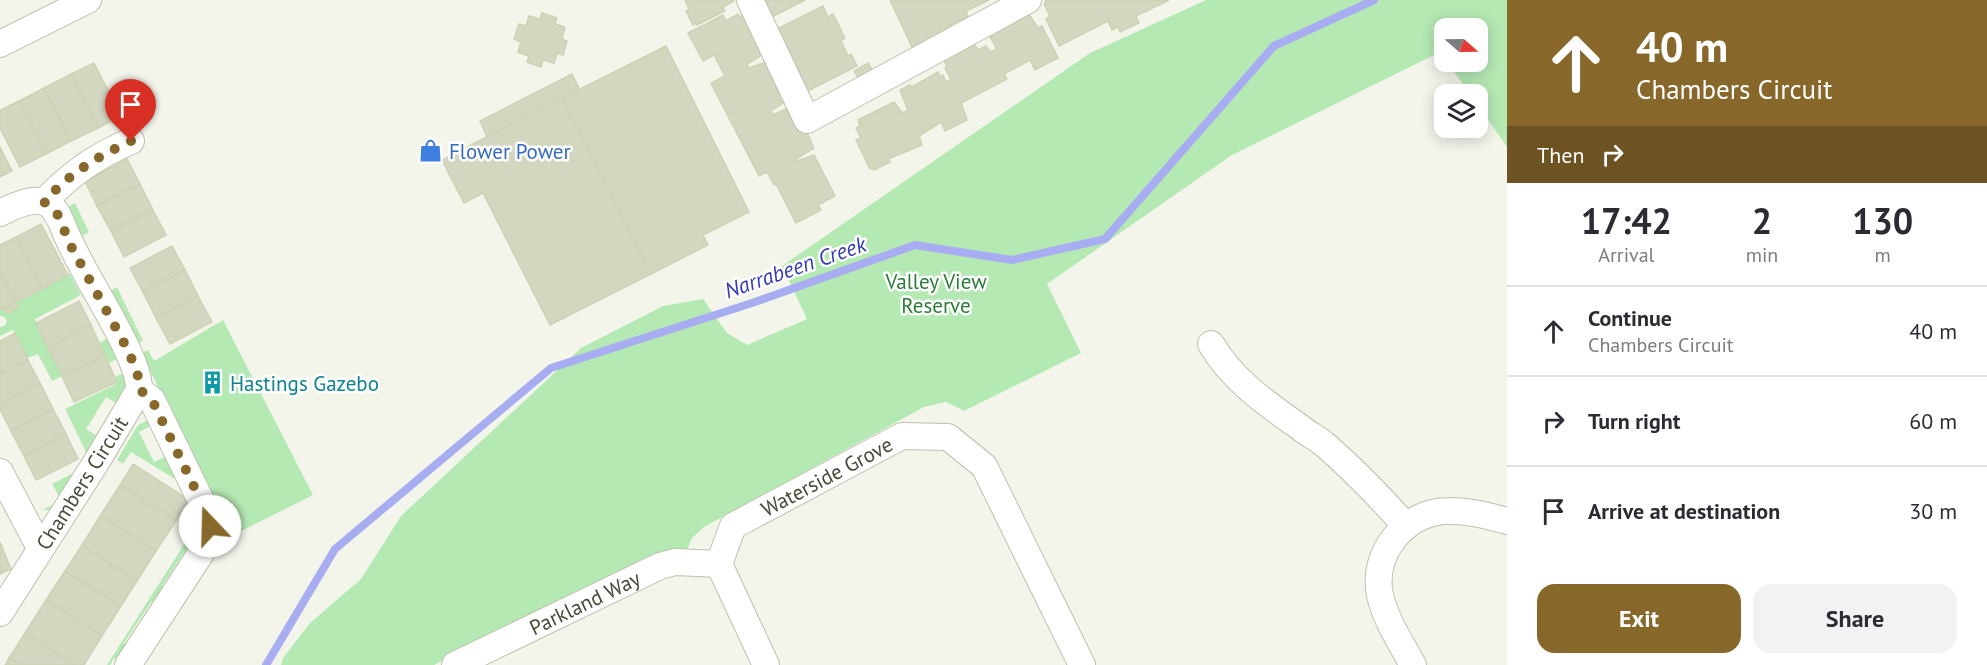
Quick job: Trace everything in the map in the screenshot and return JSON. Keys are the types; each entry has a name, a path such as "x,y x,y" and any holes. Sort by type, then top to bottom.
{"street":[{"path":"0,44 88,0"},
{"path":"750,0 807,120 1028,0"},
{"path":"44,202 61,183 98,156 131,141"},
{"path":"0,213 38,200 56,211 72,248 129,352 139,379 140,390 152,400 196,490 210,526 208,538 202,550 128,665"},
{"path":"1211,344 1234,376 1323,443 1381,498 1406,526"},
{"name":"Chambers Circuit","path":"0,613 140,390"},
{"name":"Waterside Grove","path":"719,564 733,526 902,436 948,437 984,466 1082,665"},
{"path":"0,472 40,548"},
{"path":"1413,665 1387,616 1378,583 1385,551 1394,536 1418,518 1448,510 1507,521"},
{"name":"Parkland Way","path":"455,665 660,566 675,562 719,564"},
{"path":"719,564 766,665"}],"green space":[{"name":"Valley View Reserve","path":"1206,0 1507,0 1507,147 1488,119 1488,84 1463,84 1454,72 1488,72 1488,18 1434,18 1434,55 1232,155 1047,284 1081,353 964,411 946,402 924,407 704,527 692,538 687,550 669,551 641,560 434,665 281,665 283,658 310,623 361,579 401,516 581,348 663,306 703,299 727,333 747,345 807,319 782,266 1090,53"},
{"path":"75,203 89,232 82,236 68,207"},
{"path":"70,274 81,295 35,319 62,376 52,381 38,354 27,358 13,330 0,336 0,327 7,322 5,317 0,316 0,310 4,309 6,313 18,308 16,302"},
{"path":"117,287 143,341 136,344 110,291"},
{"path":"223,320 313,495 231,536 226,525 224,529 221,515 211,492 141,353 148,350 154,361"},
{"path":"112,336 122,356 109,363 99,343"},
{"path":"130,370 123,407 106,397 86,429 102,439 89,458 65,409 114,385 117,382 115,377"},
{"path":"150,419 156,423 139,432 154,462 171,454 205,524 193,551 187,548 162,586 167,591 157,606 151,602 124,643 130,648 121,662 114,658 110,665 107,665 201,518 183,484 131,452 123,464 117,460 138,425"},
{"path":"79,470 80,475 66,499 56,508 43,510 61,500 52,484"}],"building":[{"path":"685,0 734,1 723,7 725,11 693,25 686,11 689,9"},
{"path":"762,0 805,0 770,18"},
{"path":"890,0 989,0 966,11 968,16 951,24 953,27 912,47"},
{"path":"1045,0 1169,0 1136,16 1139,23 1120,32 1118,27 1112,30 1108,21 1059,46 1046,19 1050,16 1044,4"},
{"path":"823,6 828,17 833,14 845,38 841,41 848,56 851,54 857,66 808,91 777,29"},
{"path":"1026,10 1038,28 1042,26 1058,58 1035,70 1030,60 1004,74 1007,79 961,103 967,120 945,131 941,122 919,136 922,145 888,159 890,162 874,170 870,169 856,140 861,138 856,128 860,126 858,120 894,102 902,113 908,110 900,90 910,85 912,87 938,72 940,76 943,75 946,82 951,80 944,60 975,45 978,50 986,46 990,52 997,49 990,37 993,36 990,29"},
{"path":"542,13 557,18 555,24 565,27 562,39 567,41 563,55 557,53 554,63 543,60 541,67 527,62 529,56 518,52 521,42 514,39 519,24 526,26 529,16 540,19"},
{"path":"738,14 739,17 745,14 765,53 747,64 749,68 766,62 786,101 771,111 773,115 786,109 791,119 794,117 804,126 814,148 796,159 797,161 814,155 835,196 818,205 821,210 796,223 776,184 774,185 767,172 759,176 711,83 725,76 714,55 703,61 688,33 723,15 726,21"},
{"path":"666,46 749,212 703,235 708,245 651,274 562,98"},
{"path":"94,63 121,116 98,128 71,74"},
{"path":"868,63 878,80 864,88 854,71"},
{"path":"71,74 98,128 71,141 44,88"},
{"path":"572,74 580,90 487,137 480,121"},
{"path":"44,88 71,141 46,154 19,101"},
{"path":"562,98 651,274 550,325 483,193 464,203 442,160"},
{"path":"19,101 46,154 20,167 0,128 0,110"},
{"path":"0,147 12,171 0,177"},
{"path":"127,159 140,184 97,206 85,181"},
{"path":"140,184 153,210 111,231 97,206"},
{"path":"153,210 166,235 124,257 111,231"},
{"path":"41,224 68,275 42,289 16,237"},
{"path":"16,237 42,289 16,302 0,271 0,245"},
{"path":"172,246 185,270 143,292 130,268"},
{"path":"185,270 198,296 156,318 143,292"},
{"path":"0,271 16,302 0,310"},
{"path":"198,296 212,322 170,344 156,318"},
{"path":"79,301 91,325 48,348 36,323"},
{"path":"16,302 18,308 6,314 4,309"},
{"path":"91,325 105,356 62,376 48,348"},
{"path":"15,333 28,360 0,374 0,341"},
{"path":"105,356 117,382 74,402 62,376"},
{"path":"28,360 40,383 0,404 0,374"},
{"name":"Hastings Gazebo","path":"215,373 223,387 210,395 202,380"},
{"path":"40,383 53,409 11,431 0,409 0,404"},
{"path":"53,409 66,434 24,456 11,431"},
{"path":"66,434 78,459 36,480 24,456"},
{"path":"133,464 189,500 176,521 120,485"},
{"path":"120,485 176,521 156,551 100,516"},
{"path":"100,516 156,551 137,581 82,545"},
{"path":"0,542 11,569 0,574"},
{"path":"82,545 137,581 121,606 65,571"},
{"path":"65,571 121,606 102,636 46,600"},
{"path":"46,600 102,636 84,665 75,665 25,633"},
{"path":"25,633 75,665 21,665 9,658"},
{"path":"9,658 21,665 5,665"}],"waterway":[{"name":"Narrabeen Creek","path":"266,665 335,549 551,368 752,303 915,245 1012,260 1105,239 1274,46 1374,0"}],"place":[{"name":"Flower Power","path":"431,151"},
{"name":"Hastings Gazebo","path":"212,383"}],"route":[{"path":"131,141 98,156 61,183 44,202 56,211 72,248 129,352 139,379 140,390 152,400 205,509 210,526"}]}
